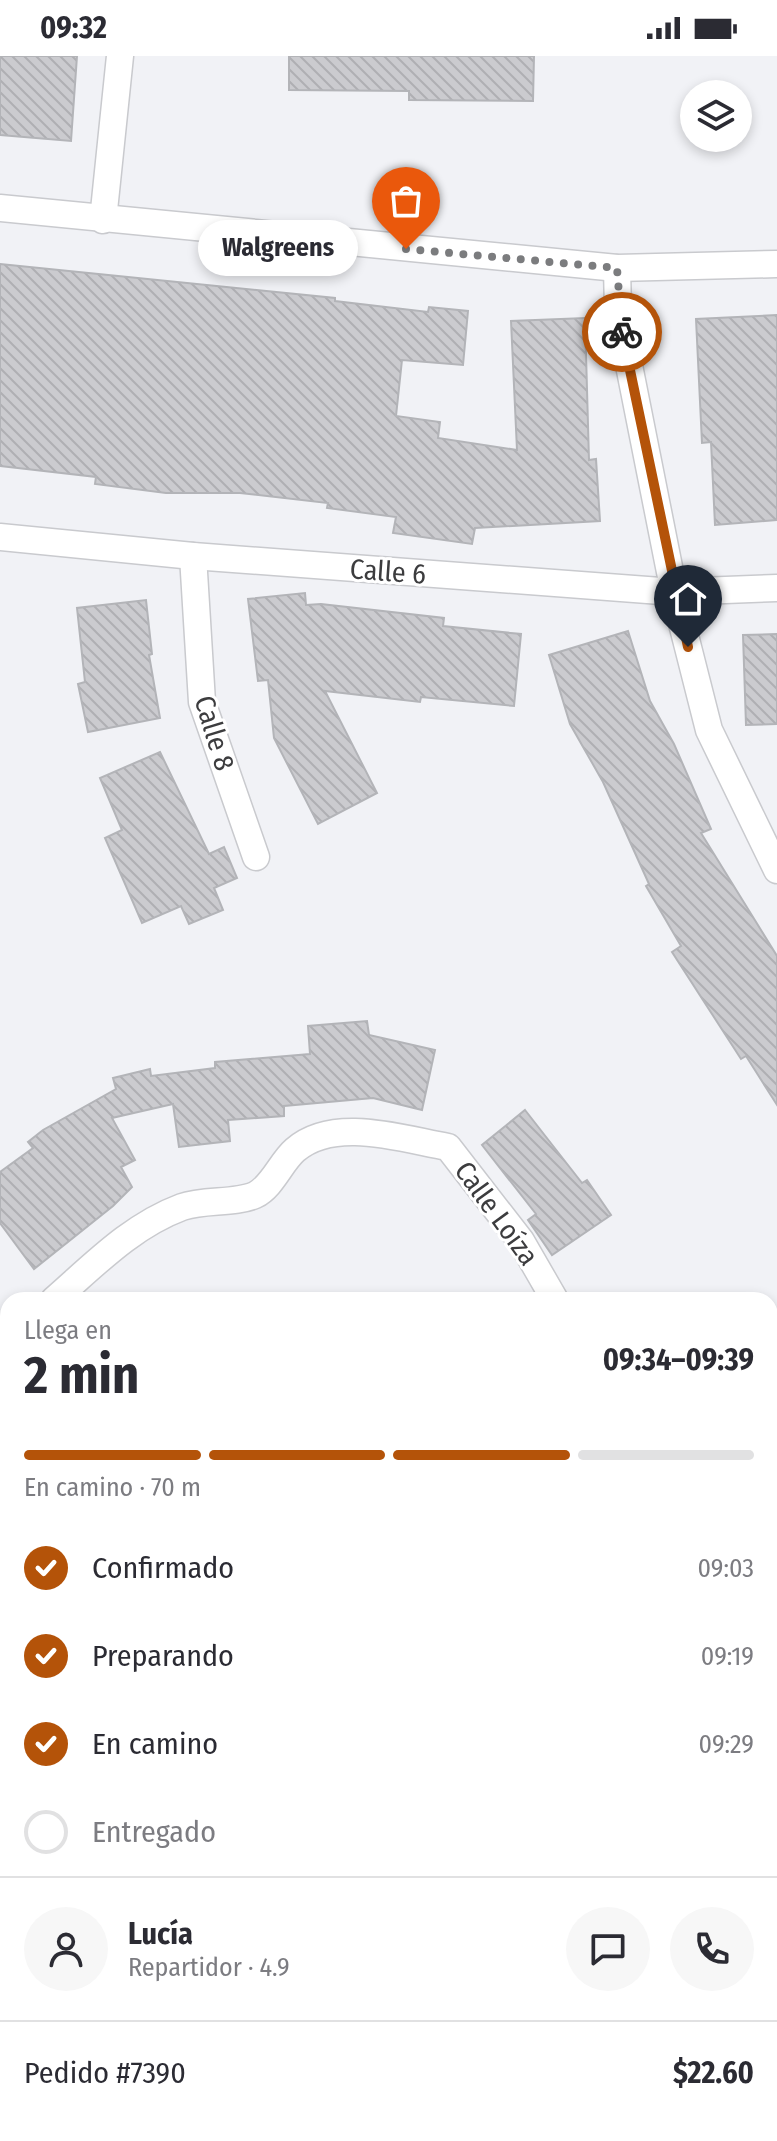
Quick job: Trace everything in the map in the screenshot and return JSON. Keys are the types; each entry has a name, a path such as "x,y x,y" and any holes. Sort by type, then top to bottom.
{"street":[{"path":"103,220 120,56"},
{"path":"0,208 617,268 777,264"},
{"path":"617,268 618,310 674,592 709,730 777,870"},
{"name":"Calle 6","path":"0,537 193,556 674,592 777,588"},
{"name":"Calle 8","path":"193,556 202,702 256,857"},
{"name":"Calle Loíza","path":"63,1292 127,1236 183,1207 255,1195 273,1178 282,1162 311,1136 358,1131 448,1147 521,1241 550,1292"}],"building":[{"path":"0,56 77,56 71,141 0,135"},
{"path":"289,56 534,56 533,101 409,100 409,91 289,90"},
{"path":"0,264 335,298 335,301 428,312 429,307 468,311 463,365 402,360 396,416 440,422 438,438 517,450 511,321 585,318 589,460 596,459 600,521 475,528 472,544 393,533 396,517 327,508 328,503 240,493 166,493 95,484 96,477 0,466"},
{"path":"777,315 777,520 715,525 711,442 702,443 696,319"},
{"path":"305,593 306,605 321,604 444,618 443,626 521,634 514,706 421,697 420,702 325,691 377,793 318,824 274,738 268,680 258,681 248,599"},
{"path":"146,600 152,654 149,655 160,718 88,732 78,684 85,682 77,608"},
{"path":"628,631 650,701 674,744 711,829 701,833 777,956 777,1105 746,1056 741,1059 672,952 681,946 646,886 649,884 603,782 570,724 549,655"},
{"path":"777,634 777,724 746,725 743,635"},
{"path":"160,752 209,854 224,847 237,878 214,888 223,910 189,924 181,906 142,923 105,838 122,830 100,778"},
{"path":"367,1021 369,1035 435,1050 422,1110 373,1098 284,1106 284,1116 228,1120 230,1141 179,1147 173,1104 112,1118 135,1160 121,1167 132,1187 113,1206 34,1269 0,1223 0,1172 33,1148 28,1142 43,1130 116,1089 113,1078 150,1069 151,1076 215,1068 215,1062 310,1054 308,1026"},
{"path":"525,1110 582,1183 587,1180 611,1215 552,1255 528,1220 536,1214 482,1145"}],"way so far":[{"path":"406,249 617,268 622,332"}],"place":[{"name":"Walgreens","path":"406,249"}],"route":[{"path":"622,332 674,592 688,647"}]}
